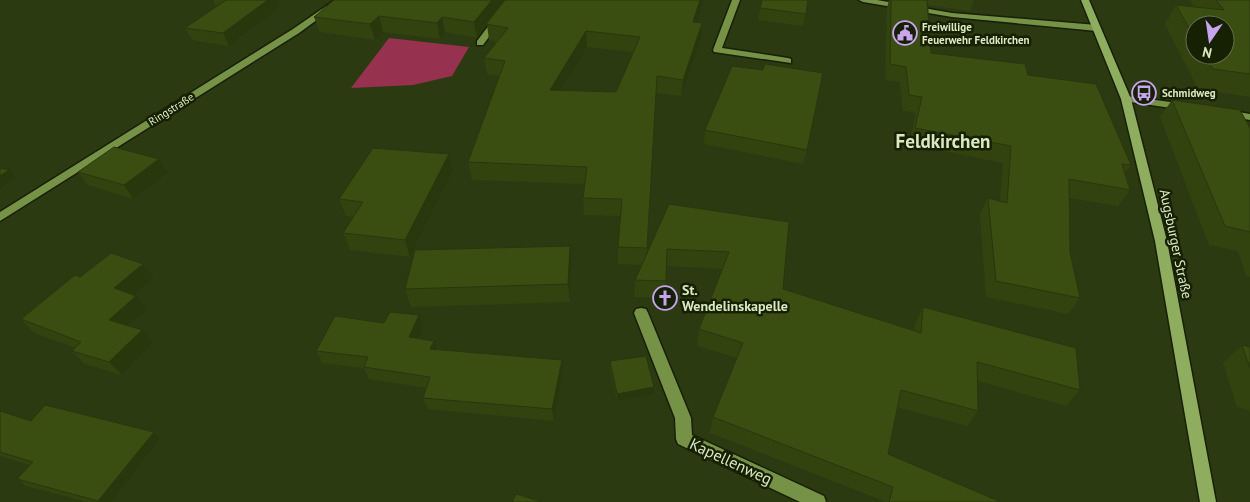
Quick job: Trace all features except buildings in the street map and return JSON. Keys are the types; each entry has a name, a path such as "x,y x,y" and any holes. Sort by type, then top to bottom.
{"main road":[{"name":"Augsburger Straße","path":"1085,0 1126,99 1161,241 1208,502"}],"street":[{"name":"Ringstraße","path":"0,217 296,31 340,0"},
{"path":"480,43 512,0"},
{"path":"736,0 717,50 788,61"},
{"path":"863,0 952,15 1096,28"},
{"path":"1126,99 1192,108"},
{"path":"1212,111 1250,116"},
{"name":"Kapellenweg","path":"641,314 683,418 684,439 818,502"}],"shaded area":[{"path":"389,38 469,47 452,76 413,85 351,88"}],"place":[{"name":"Freiwillige Feuerwehr Feldkirchen","path":"905,33"},
{"name":"Schmidweg","path":"1144,93"},
{"name":"St. Wendelinskapelle","path":"665,298"}],"district":[{"name":"Feldkirchen","path":"943,141"}]}
